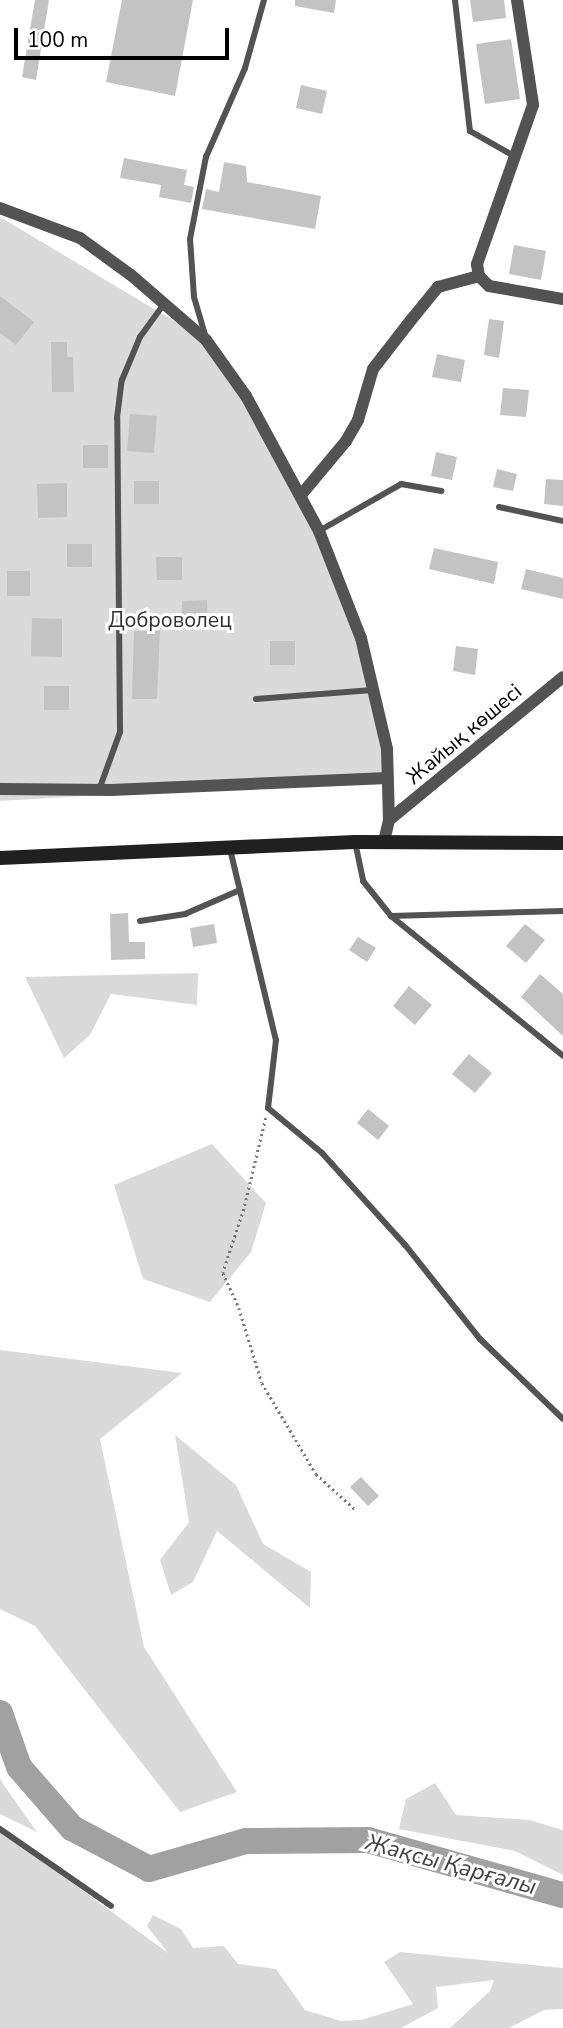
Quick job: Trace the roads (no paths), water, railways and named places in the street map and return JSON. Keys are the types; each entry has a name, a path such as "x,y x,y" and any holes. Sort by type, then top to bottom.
{"main road":[{"path":"0,858 355,842 563,843"}],"street":[{"path":"517,0 533,105 512,155 477,264 479,276 489,286 563,299"},
{"path":"0,208 80,239 206,340 246,396 319,531 361,638 387,750 389,820 384,842"},
{"path":"301,495 346,441 358,420 373,369 411,320 438,287 479,276"},
{"name":"Жайық көшесі","path":"389,820 563,677"},
{"path":"0,789 99,790 388,778"}],"lane":[{"path":"206,340 194,296 190,239 206,157 245,68 264,0"},
{"path":"456,0 470,131 512,155"},
{"path":"99,790 120,732 117,418 122,380 140,337 164,304"},
{"path":"319,531 401,484 441,491"},
{"path":"499,507 563,521"},
{"path":"256,699 373,690"},
{"path":"355,842 363,881 391,916 563,1056"},
{"path":"230,847 276,1040 268,1108 322,1153 406,1246 480,1339 563,1419"},
{"path":"140,921 184,914 240,890"},
{"path":"391,916 563,911"},
{"path":"0,1829 111,1906"}],"waterway":[{"name":"Жақсы Қарғалы","path":"0,1713 19,1767 72,1828 149,1869 246,1841 368,1840 563,1895"}],"park label":[{"name":"Доброволец","path":"170,620"}]}
